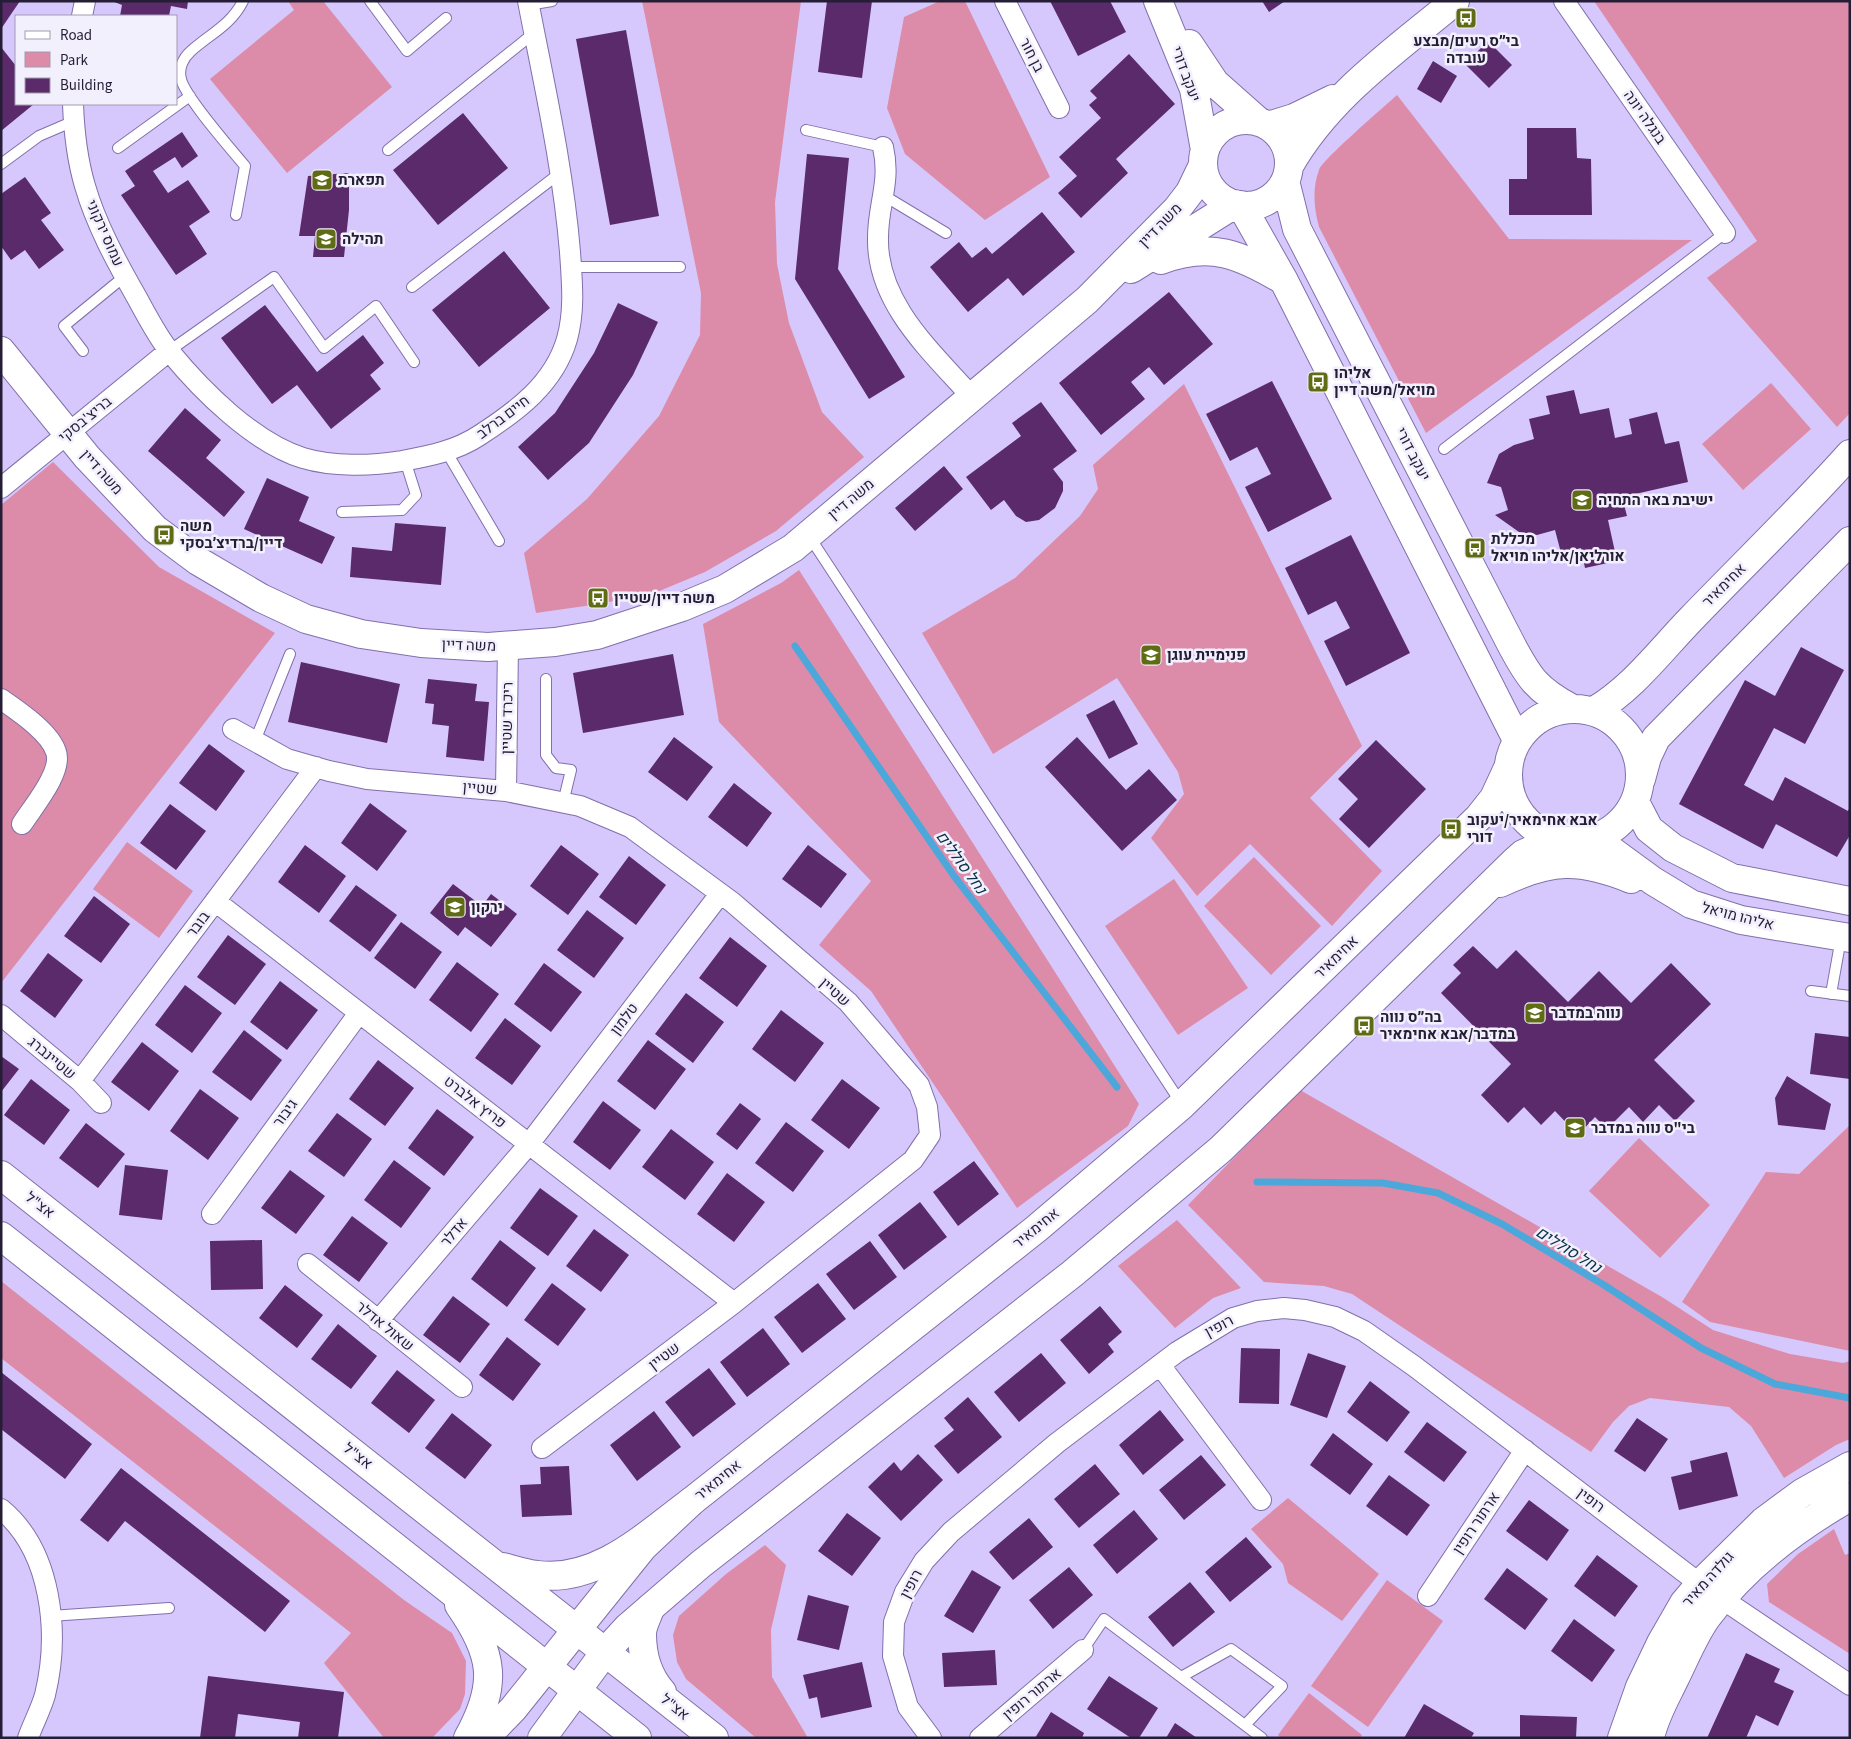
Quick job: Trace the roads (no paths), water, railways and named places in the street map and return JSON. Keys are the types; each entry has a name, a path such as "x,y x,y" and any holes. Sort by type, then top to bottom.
{"main road":[{"name":"יעקב דורי","path":"1158,1 1194,89 1201,118 1204,158"},
{"name":"יעקב דורי","path":"1164,1 1215,83 1263,124"},
{"path":"1346,92 1294,118 1263,124 1239,120 1226,125 1215,133 1204,158 1206,178 1213,190 1223,199 1238,205 1254,205 1267,200 1278,192 1303,141 1346,92 1455,1"},
{"path":"1263,124 1277,133 1285,145 1287,173"},
{"name":"משה דיין","path":"1,351 113,486 155,529 198,561 261,598 306,619 361,634 421,643 488,647 555,642 597,635 682,608 725,589 793,548 1087,300 1177,209 1190,192 1204,158"},
{"name":"יעקב דורי","path":"1287,173 1291,212 1301,237 1525,671 1539,688 1583,709"},
{"path":"1238,205 1284,280 1517,740"},
{"name":"משה דיין","path":"1087,300 1126,273 1238,205"},
{"path":"1126,273 1170,256 1222,251 1248,259 1284,280"},
{"name":"אחימאיר","path":"1583,709 1611,701 1637,677 1690,619 1815,494 1850,454"},
{"path":"1850,541 1656,738 1647,757 1637,792 1622,821 1604,834 1584,841 1569,842 1538,832 1524,820 1514,805 1508,788 1507,770 1510,755 1517,740 1531,723 1550,712 1583,709 1614,722 1630,738 1638,759 1637,792 1649,829 1673,848 1732,878 1850,901"},
{"name":"אחימאיר","path":"485,1738 548,1668 576,1629 643,1547 692,1501 1036,1229 1182,1105 1479,817 1494,798 1507,770"},
{"path":"542,1738 606,1652 628,1627 701,1564 1051,1291 1221,1149 1481,892 1523,854 1555,839"},
{"name":"אליהו מויאל","path":"1584,841 1612,851 1653,881 1691,904 1741,920 1845,937"},
{"path":"1481,892 1523,872 1570,863 1601,867 1691,904"},
{"name":"אצ\"ל","path":"1,1175 714,1738"},
{"path":"1,1236 637,1738"},
{"name":"גולדה מאיר","path":"1622,1738 1640,1687 1661,1643 1684,1603 1700,1584 1764,1521 1802,1493 1850,1466"},
{"name":"גולדה מאיר","path":"1650,1738 1665,1698 1706,1618 1782,1542 1816,1516 1850,1497"},
{"path":"496,1565 538,1575 570,1573 597,1567 622,1552 692,1501"},
{"path":"446,1587 475,1628 484,1651 488,1678 487,1696 468,1738"},
{"path":"650,1608 642,1632 644,1658 654,1682 678,1710"}],"street":[{"path":"82,15 85,1"},
{"name":"בן חור","path":"1005,1 1059,108"},
{"name":"בנגלה יונה","path":"1564,1 1726,233"},
{"name":"חיים ברלב","path":"169,351 226,409 276,446 303,458 330,462 360,464 405,460 446,451 472,440 516,411 538,390 552,371 566,341 574,289 566,206 528,3"},
{"name":"עמוס ירקוני","path":"73,112 85,185 99,226 125,276 169,351"},
{"path":"883,147 887,167 878,238 882,271 903,318 972,397"},
{"name":"בריצ'בסקי","path":"1,488 169,351"},
{"name":"ריכרד שטיין","path":"506,791 508,646"},
{"path":"1,699 38,727 56,752 56,765 47,787 22,824"},
{"name":"שטיין","path":"233,729 287,759 316,767 367,779 506,791 580,806 630,827 732,902 848,1002 919,1085 927,1107 930,1135 913,1160 734,1303 542,1448"},
{"name":"בובר","path":"80,1082 316,767"},
{"name":"טלמון","path":"529,1144 720,894"},
{"name":"פריץ אלברט","path":"215,901 734,1303"},
{"name":"גיבור","path":"212,1214 359,1013"},
{"name":"שטיינברג","path":"1,1015 80,1082 101,1103"},
{"name":"אדלר","path":"378,1320 529,1144"},
{"name":"שאול אדלר","path":"308,1264 462,1387"},
{"name":"רופין","path":"931,1738 908,1707 892,1656 894,1622 905,1592 924,1561 951,1532 1057,1443 1160,1365 1210,1330 1233,1318 1274,1309 1305,1310 1335,1317 1364,1331 1414,1366 1700,1584 1850,1686"},
{"path":"1160,1365 1261,1500"},
{"name":"ארתור רופין","path":"1428,1596 1525,1450"},
{"path":"1,1508 16,1521 39,1562 50,1604 51,1644 45,1695 28,1738"},
{"name":"ארתור רופין","path":"980,1738 1083,1650"}],"lane":[{"path":"236,216 244,166 190,96 181,79 181,65 189,53 236,15 243,1"},
{"path":"370,1 407,52 446,18"},
{"path":"528,3 552,1"},
{"path":"388,150 534,33"},
{"path":"178,105 190,96"},
{"path":"118,148 178,105"},
{"path":"1,164 73,112"},
{"path":"806,130 883,147"},
{"path":"412,287 560,173"},
{"path":"883,195 946,233"},
{"path":"1444,449 1726,233"},
{"path":"571,267 680,268"},
{"path":"83,351 64,326 125,276"},
{"path":"169,351 274,277 324,348 376,306 414,362"},
{"path":"446,451 499,541"},
{"path":"342,512 402,510 416,495 405,460"},
{"path":"809,535 1182,1105"},
{"path":"255,741 290,654"},
{"path":"546,679 546,755 556,768 571,770 563,803"},
{"path":"1831,994 1845,937"},
{"path":"1811,991 1850,996"},
{"path":"50,1616 168,1608"},
{"path":"1083,1650 1104,1619 1262,1738"},
{"path":"1181,1677 1231,1649 1282,1686 1245,1725"}],"waterway":[{"name":"נחל סוללים","path":"795,646 954,876 1117,1087"},
{"name":"נחל סוללים","path":"1257,1182 1383,1183 1438,1193 1502,1224 1604,1285 1701,1348 1775,1384 1850,1398"}],"place":[{"name":"בי״ס רעים/מבצע עובדה","path":"1466,18"},
{"name":"תפארת","path":"322,180"},
{"name":"תהילה","path":"326,239"},
{"name":"אליהו מויאל/משה דיין","path":"1318,382"},
{"name":"ישיבת באר התחיה","path":"1582,500"},
{"name":"משה דיין/ברדיצ׳בסקי","path":"164,535"},
{"name":"מכללת אורליאן/אליהו מויאל","path":"1475,548"},
{"name":"משה דיין/שטיין","path":"598,598"},
{"name":"פנימיית עוגן","path":"1151,655"},
{"name":"אבא אחימאיר/יעקוב דורי","path":"1451,829"},
{"name":"ירקון","path":"455,907"},
{"name":"נווה במדבר","path":"1535,1013"},
{"name":"בה״ס נווה במדבר/אבא אחימאיר","path":"1364,1026"},
{"name":"בי\"ס נווה במדבר","path":"1575,1128"}]}
